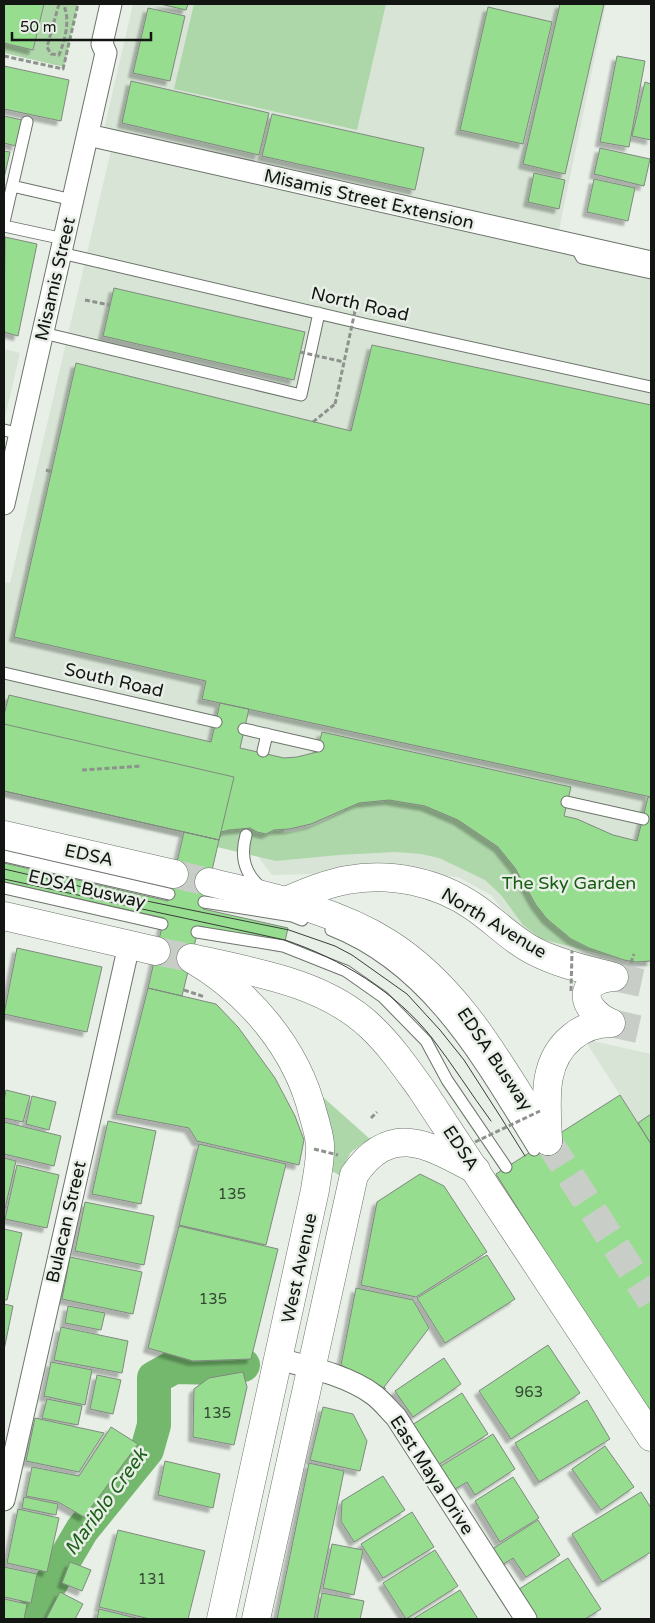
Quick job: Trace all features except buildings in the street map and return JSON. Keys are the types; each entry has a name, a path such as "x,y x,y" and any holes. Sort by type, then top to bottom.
{"main road":[{"name":"EDSA","path":"4,835 172,884"},
{"name":"North Avenue","path":"282,900 346,880 372,878 412,881 444,890 473,906 522,944 539,954 563,963 614,977 602,978 594,982 589,988 587,996 588,1004 598,1017 611,1023 592,1025 576,1033 564,1044 549,1069 541,1146"},
{"path":"207,892 282,900 313,909 369,932 400,952 436,981 479,1034 541,1146"},
{"path":"4,916 156,950"},
{"name":"EDSA","path":"191,958 292,983 332,999 370,1026 400,1059 476,1170 651,1437"},
{"name":"West Avenue","path":"191,958 210,969 231,985 268,1024 300,1075 306,1089 320,1144 315,1190 221,1619"},
{"name":"West Avenue","path":"256,1619 354,1174 360,1165 374,1152 388,1144 406,1142 437,1149 476,1170"}],"street":[{"name":"Misamis Street","path":"4,504 12,432 43,334 106,53 102,44 111,4"},
{"name":"Misamis Street","path":"106,53 115,46 125,4"},
{"name":"Misamis Street Extension","path":"88,135 430,208 570,240 651,262"},
{"name":"Bulacan Street","path":"4,1500 129,945"},
{"name":"East Maya Drive","path":"279,1359 340,1377 381,1401 396,1417 526,1619"}],"lane":[{"path":"4,224 27,122"},
{"path":"12,186 73,200"},
{"name":"North Road","path":"4,224 62,246 319,313 651,387"},
{"path":"570,240 582,258 651,273"},
{"path":"43,334 301,395 319,313"},
{"name":"South Road","path":"4,672 216,722"},
{"path":"244,729 318,746"},
{"path":"263,751 267,734"},
{"path":"567,802 642,819"},
{"path":"246,834 243,853 247,871 255,882 282,900"},
{"name":"EDSA Busway","path":"4,856 172,884"},
{"name":"EDSA Busway","path":"4,888 162,924"},
{"name":"EDSA Busway","path":"207,892 292,916 341,934 380,956 413,983 450,1021 541,1146"},
{"path":"197,932 291,948 346,971 383,997 426,1041 448,1080 506,1168"}],"path":[{"path":"61,4 67,11 65,41 58,56 51,54 47,47 61,4"},
{"path":"4,56 63,69 78,4"},
{"path":"85,300 110,305"},
{"path":"313,422 334,404 355,311"},
{"path":"300,352 344,362"},
{"path":"46,470 52,472"},
{"path":"82,770 142,766"},
{"path":"571,991 572,952"},
{"path":"184,990 210,998"},
{"path":"475,1142 540,1111"},
{"path":"371,1118 377,1112"},
{"path":"314,1149 338,1155"}],"shaded area":[{"path":"133,4 606,4 559,230 651,250 651,967 604,958 554,960 528,942 491,895 458,877 392,872 272,875 256,854 4,798 4,582 10,583 115,133 104,129"},
{"path":"4,349 20,353 4,422"},
{"path":"584,1039 651,1054 651,1144 620,1095"}],"green space":[{"path":"44,4 78,4 64,67 4,53 4,43 33,50"},
{"path":"194,4 386,4 357,130 174,89"},
{"name":"The Sky Garden","path":"9,695 211,742 220,703 249,709 240,748 284,758 297,757 317,752 322,732 571,787 564,816 577,819 613,835 636,841 648,797 651,797 651,961 636,962 624,960 541,939 523,925 501,895 485,880 439,858 421,854 395,852 276,861 217,847 218,840 4,791 4,715","holes":["339,797 345,810 307,827 283,833 288,816"]},
{"path":"324,1098 370,1139 351,1152 339,1175 330,1170 321,1104"}],"waterway":[{"name":"Mariblo Creek","path":"30,1619 82,1530 147,1450 154,1425 154,1378 174,1367 221,1368 243,1365"}],"tunnel":[{"path":"174,874 209,882"},
{"path":"156,951 191,958"},
{"path":"614,977 651,985"},
{"path":"611,1023 651,1032"},
{"path":"548,1141 651,1301"}],"tram line":[{"path":"4,869 122,896 289,930 335,946 352,955 407,994 440,1030 464,1060 525,1156"},
{"path":"4,879 285,940 326,957 366,978 384,991 417,1021 440,1048 491,1121"}]}
